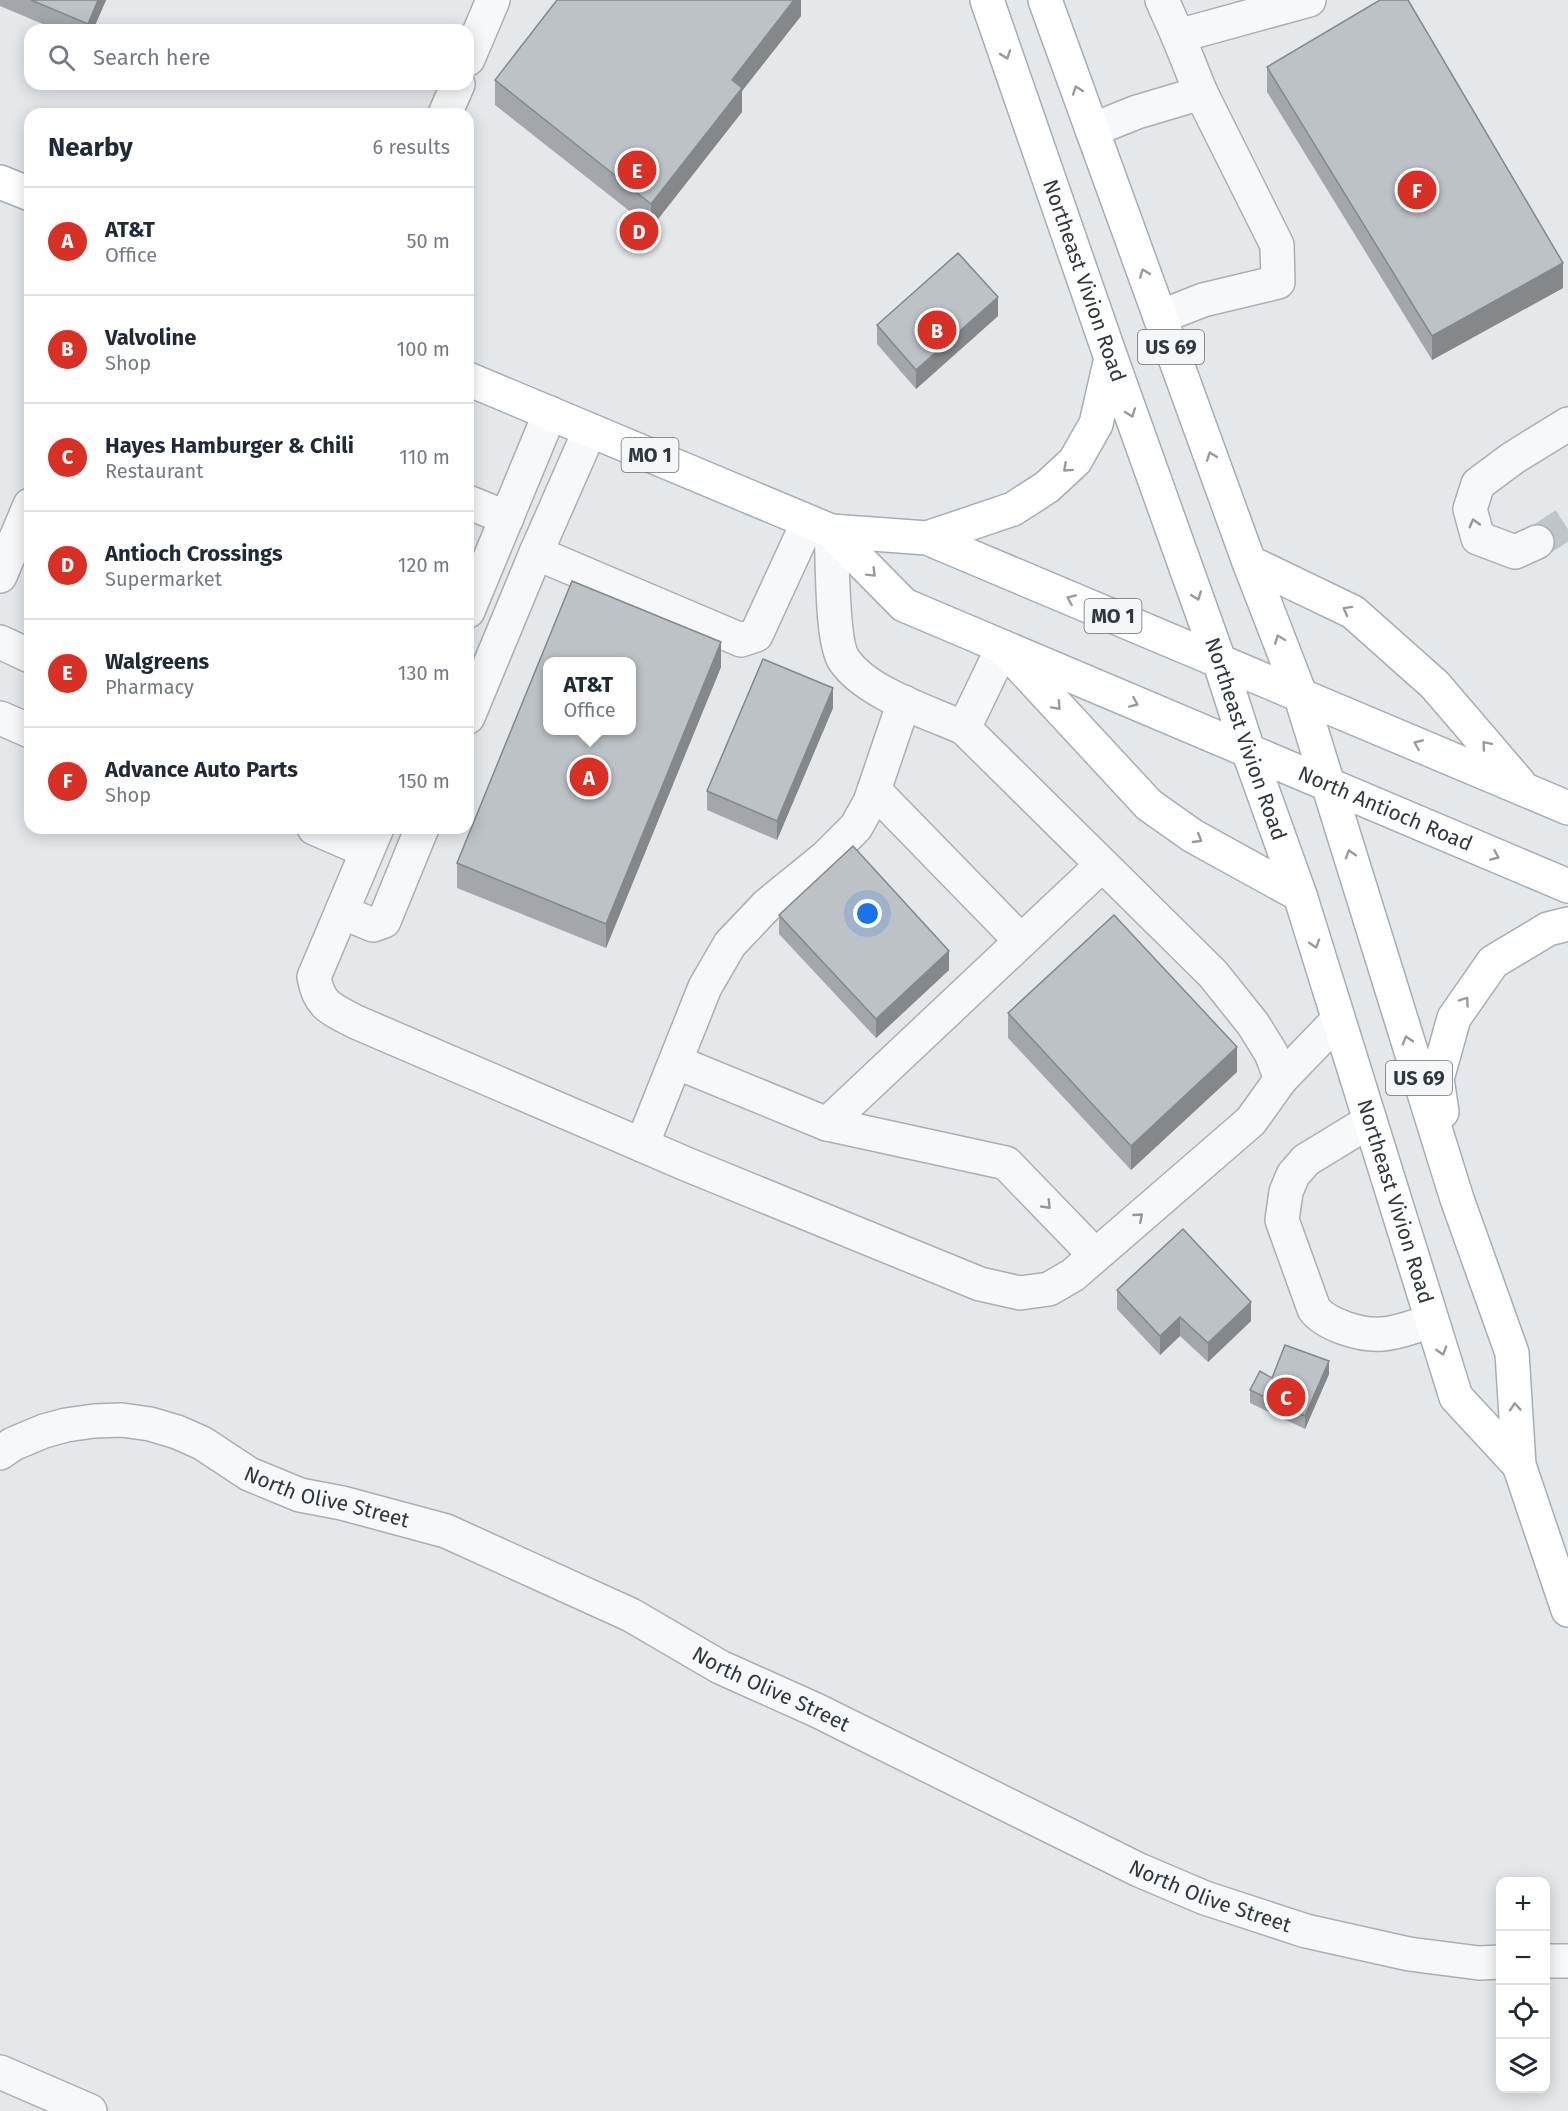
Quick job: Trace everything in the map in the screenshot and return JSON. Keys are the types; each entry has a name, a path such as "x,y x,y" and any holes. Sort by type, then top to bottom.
{"main road":[{"name":"Northeast Vivion Road","path":"987,0 1300,896 1456,1397 1519,1465"},
{"name":"Northeast Vivion Road","path":"1045,0 1249,562 1300,694 1457,1199 1512,1353 1519,1465 1568,1610"},
{"path":"0,182 24,192"},
{"path":"927,538 1013,509 1047,486 1075,461 1096,424 1111,358"},
{"name":"MO 1","path":"474,381 819,527 927,538 1568,808"},
{"name":"MO 1","path":"819,527 904,605 1003,648"},
{"path":"1249,562 1353,612 1435,685 1524,789"},
{"path":"1003,648 1149,805 1193,836 1300,896"},
{"name":"North Antioch Road","path":"1003,648 1568,886"},
{"path":"1457,1199 1437,1079 1454,1018 1493,962 1548,929 1568,924"}],"street":[{"path":"474,45 493,0"},
{"path":"1160,317 1203,300 1278,282 1277,245 1202,93 1162,0"},
{"path":"1178,36 1309,0"},
{"path":"448,108 455,90"},
{"path":"1092,130 1137,112 1202,93"},
{"path":"474,597 550,413"},
{"path":"1537,542 1515,552 1478,538 1470,509 1478,484 1512,458 1568,424"},
{"path":"474,703 590,430"},
{"path":"474,504 507,518"},
{"path":"0,576 24,519"},
{"path":"536,553 741,640 756,635 819,527"},
{"path":"819,527 836,635 843,659 872,688 964,728 1213,974 1253,1024 1271,1053 1281,1079"},
{"path":"0,642 24,653"},
{"path":"964,728 1003,648"},
{"path":"642,1145 705,987 730,944 767,904 826,857 856,827 874,790 904,702"},
{"path":"0,718 24,728"},
{"path":"874,790 1021,941"},
{"path":"346,834 372,839 314,977 317,994 330,1008 356,1022 642,1145 980,1284 1020,1293 1049,1289 1073,1275 1251,1120 1281,1079 1338,1020"},
{"path":"342,912 373,925 384,921 420,834"},
{"path":"827,1124 1102,865"},
{"path":"676,1062 827,1124 1006,1163 1095,1255"},
{"path":"1370,1121 1306,1160 1293,1175 1286,1192 1282,1220 1314,1309 1320,1316 1332,1323 1357,1331 1382,1334 1432,1321"},
{"name":"North Olive Street","path":"0,1453 13,1444 44,1431 94,1421 122,1420 150,1424 177,1432 202,1443 249,1474 300,1495 342,1503 446,1531 631,1615 720,1667 816,1710 1139,1870 1204,1898 1306,1931 1409,1954 1479,1963 1496,1962"},
{"path":"1550,1961 1568,1961"},
{"path":"0,2072 90,2111"}],"building":[{"path":"31,0 98,0 88,24"},
{"path":"557,0 794,0 732,80 742,88 651,204 495,80"},
{"path":"1380,0 1408,0 1563,263 1432,336 1267,67"},
{"path":"958,253 998,297 916,370 877,325"},
{"path":"572,581 721,642 606,924 457,863 469,834 474,834 474,821"},
{"path":"763,659 833,688 777,821 707,791"},
{"path":"853,846 949,951 876,1019 779,915"},
{"path":"1114,915 1237,1047 1131,1146 1008,1013"},
{"path":"1183,1229 1251,1302 1208,1343 1180,1317 1160,1336 1117,1290"},
{"path":"1285,1345 1329,1361 1305,1416 1250,1390 1260,1371 1272,1378"}],"tunnel":[{"path":"1537,542 1568,522"}],"place":[{"name":"Walgreens","path":"637,170"},
{"name":"Advance Auto Parts","path":"1417,190"},
{"name":"Antioch Crossings","path":"639,231"},
{"name":"Valvoline","path":"937,330"},
{"name":"AT&T","path":"589,777"},
{"name":"Hayes Hamburger & Chili","path":"1286,1397"}]}
